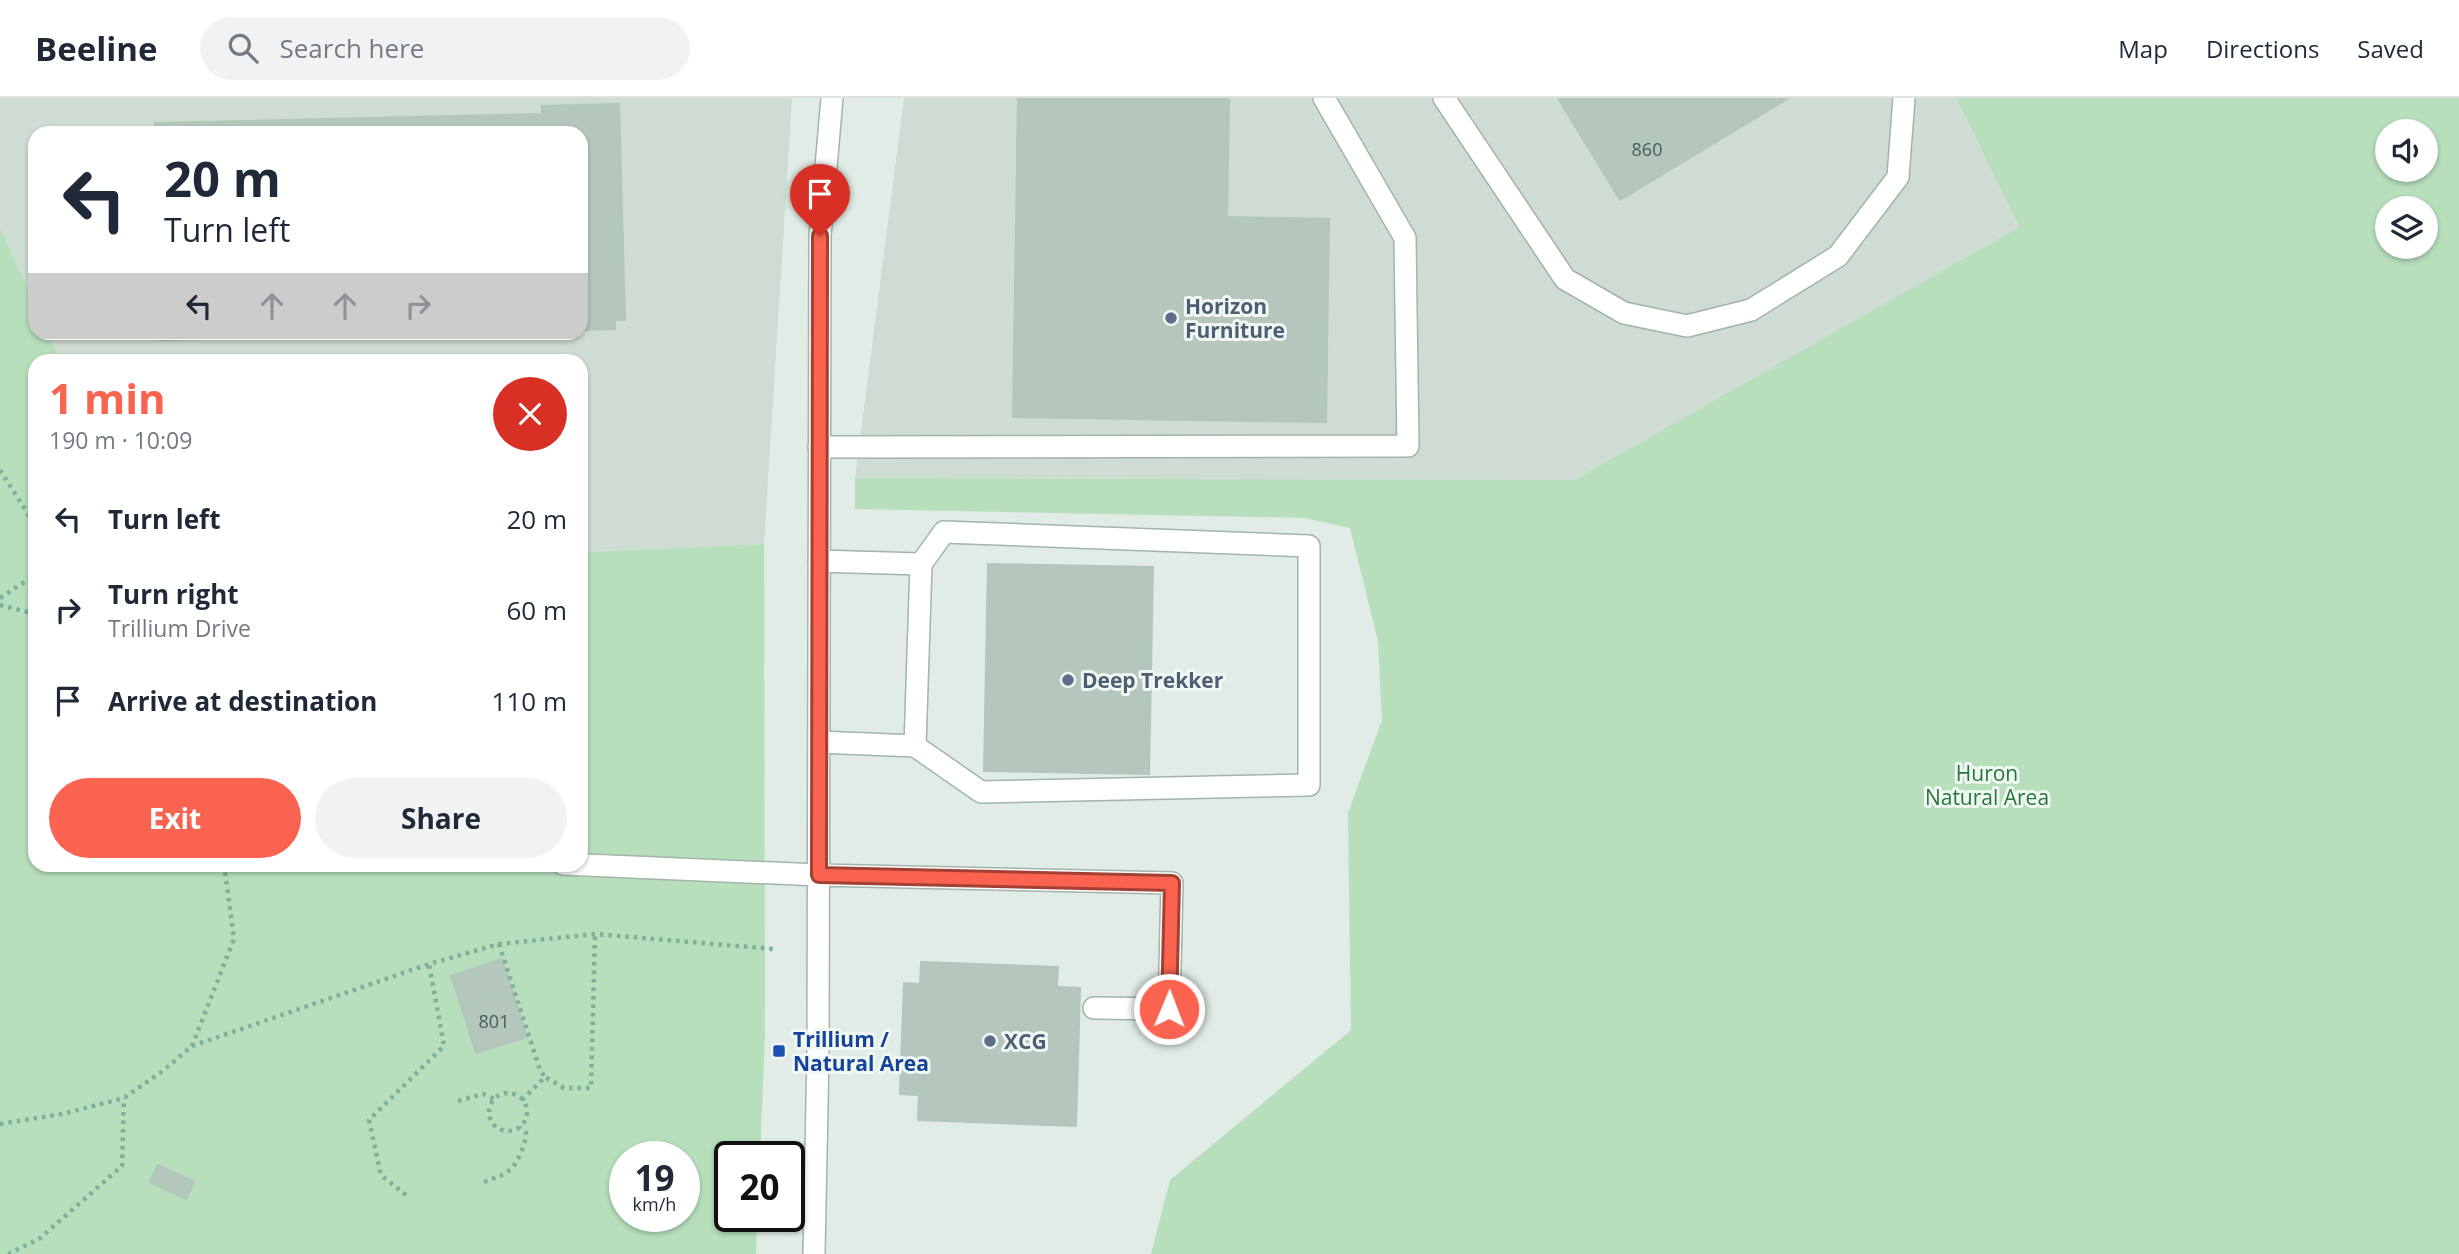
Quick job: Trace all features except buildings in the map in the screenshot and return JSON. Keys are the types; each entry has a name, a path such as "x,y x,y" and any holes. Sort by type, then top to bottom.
{"street":[{"path":"814,1254 819,875 820,236 832,98"},
{"path":"819,447 1408,446 1405,239 1324,98"},
{"path":"1444,98 1565,279 1624,313 1687,326 1751,310 1838,256 1898,177 1904,98"},
{"path":"819,742 915,746 981,792 1309,785 1309,546 944,532 921,564 915,746"},
{"path":"819,561 921,564"},
{"path":"588,865 819,875 1172,883 1169,1009 1094,1008"}],"path":[{"path":"0,470 28,514"},
{"path":"0,598 28,580"},
{"path":"0,605 28,612"},
{"path":"191,1046 234,939 225,872"},
{"path":"499,944 540,1070 545,1077 564,1087 590,1088 595,934"},
{"path":"0,1124 62,1114 124,1098 164,1070 191,1046 429,964 499,944 595,934 773,949"},
{"path":"406,1195 380,1175 369,1120 444,1046 429,964"},
{"path":"522,1100 545,1077"},
{"path":"503,1093 510,1093 522,1100 527,1114 520,1127 505,1131 492,1123 489,1108 494,1099 503,1093"},
{"path":"458,1101 483,1094 494,1099"},
{"path":"8,1254 39,1239 122,1166 124,1098"},
{"path":"484,1182 508,1173 515,1166 526,1138 526,1133 520,1127"}],"shaded area":[{"path":"0,98 792,98 764,544 588,552 588,354 57,354 51,340 588,340 588,126 28,126 28,290 0,228"},
{"path":"904,98 1956,98 2019,227 1574,480 855,478"}],"green space":[{"name":"Huron Natural Area","path":"1956,98 2459,98 2459,1254 1151,1254 1170,1180 1351,1030 1348,813 1382,720 1378,641 1350,528 1305,518 855,509 855,478 1574,480 2019,227"},
{"path":"0,228 28,290 28,340 51,340 57,354 28,354 28,872 588,872 588,552 764,544 765,1032 761,1141 714,1141 714,1232 757,1232 756,1254 0,1254"}],"place":[{"name":"Horizon Furniture","path":"1171,318"},
{"name":"Deep Trekker","path":"1068,680"},
{"name":"XCG","path":"990,1041"},
{"name":"Trillium / Natural Area","path":"779,1051"}],"route":[{"path":"820,236 819,875 1172,883 1169,1009"}]}
